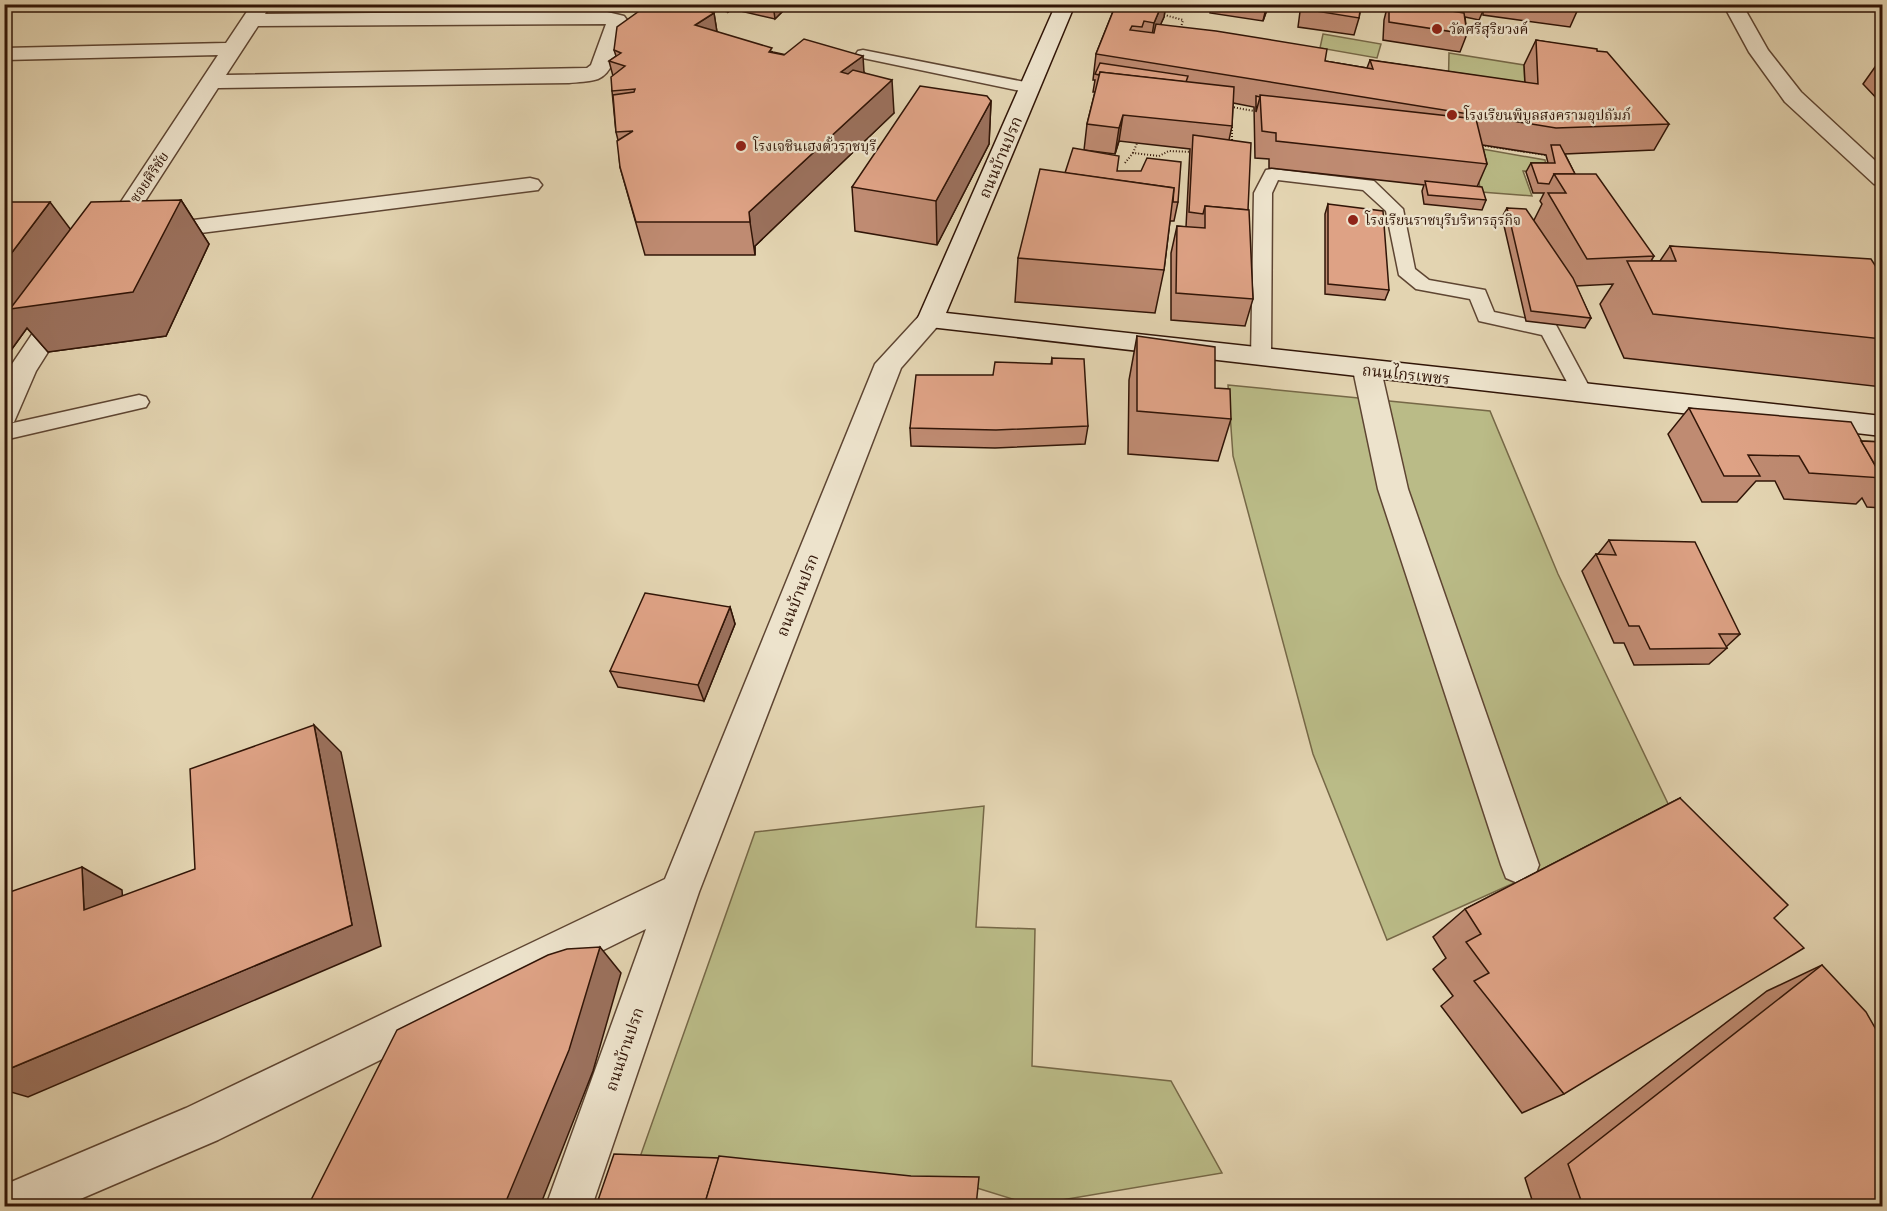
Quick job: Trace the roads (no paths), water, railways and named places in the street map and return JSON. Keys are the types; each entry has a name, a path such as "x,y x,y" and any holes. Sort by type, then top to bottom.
{"street":[{"name":"ถนนบ้านปรก","path":"569,1206 679,892 889,364 930,320 1066,4"},
{"path":"1732,4 1759,52 1793,97 1882,179"},
{"path":"212,82 558,77 593,74 600,68 616,20 603,16 257,12"},
{"name":"ซอยศิริชัย","path":"257,12 212,82 97,244 530,185"},
{"path":"4,54 232,49"},
{"path":"4,414 13,370 78,285"},
{"name":"ถนนไกรเพชร","path":"930,320 1882,426"},
{"path":"1367,370 1393,489 1520,865"},
{"path":"11,1206 201,1124 679,892"}],"lane":[{"path":"863,54 1030,88"},
{"path":"1261,358 1263,192 1272,174 1368,185 1394,209 1406,271 1423,285 1478,294 1486,317 1549,330 1582,392"},
{"path":"4,432 139,402"}],"place":[{"name":"วัดศรีสุริยวงค์","path":"1437,29"},
{"name":"โรงเรียนพิบูลสงครามอุปถัมภ์","path":"1452,115"},
{"name":"โรงเจชินเฮงตั้วราชบุรี","path":"741,146"},
{"name":"โรงเรียนราชบุรีบริหารธุรกิจ","path":"1353,220"}]}
